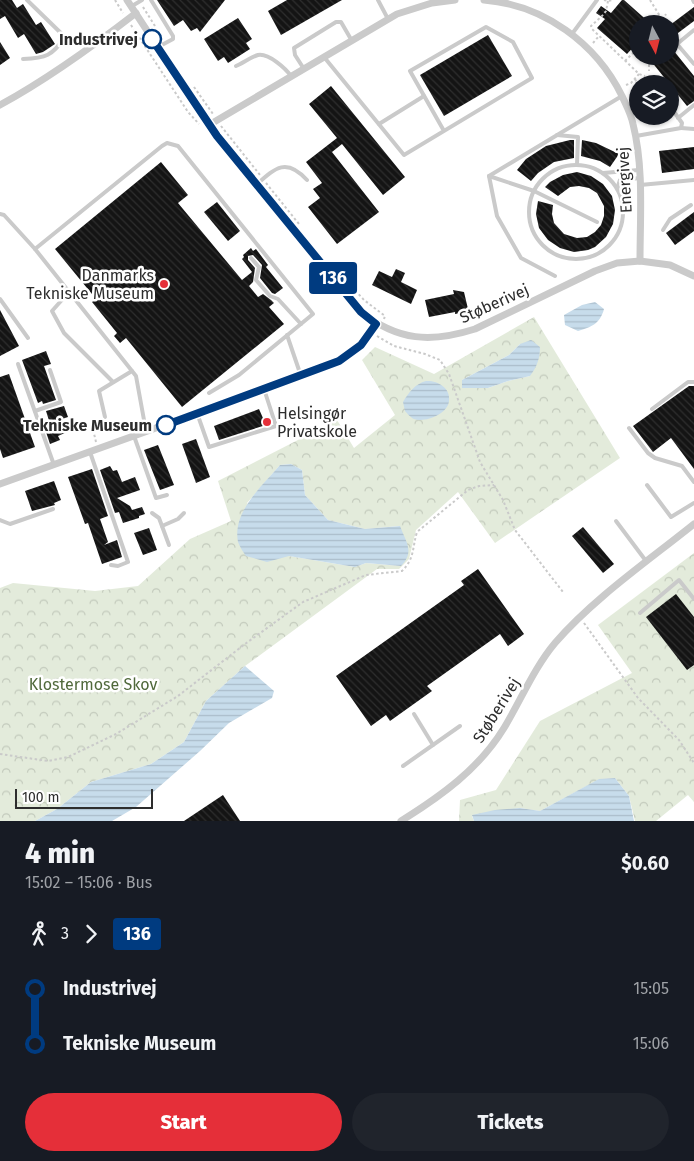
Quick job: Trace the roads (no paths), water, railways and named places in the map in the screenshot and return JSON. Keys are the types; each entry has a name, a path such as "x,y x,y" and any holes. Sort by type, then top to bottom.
{"street":[{"path":"209,125 396,14 432,2 455,0"},
{"name":"Energivej","path":"484,0 498,1 526,9 554,21 572,34 598,59 618,88 633,121 636,136 640,182 640,261"},
{"name":"Støberivej","path":"130,3 209,125 361,312 379,325 395,332 415,336 455,335 478,327 595,271 617,263 640,261 670,265 694,276"},
{"path":"0,105 37,85 136,13"},
{"path":"0,484 339,361 361,345 379,325"},
{"name":"Støberivej","path":"401,821 430,804 461,780 485,754 504,728 534,674 554,644 579,617 694,524"}],"lane":[{"path":"23,58 47,56 56,51 65,38 27,0"},
{"path":"150,0 173,36 172,39 158,48"},
{"path":"378,0 388,19"},
{"path":"572,34 597,0"},
{"path":"130,3 140,1"},
{"path":"304,69 295,55 294,48 336,22 341,22 352,41"},
{"path":"324,57 404,155 444,131 532,78 513,42 486,26 410,71 444,131"},
{"path":"694,30 677,44 694,64"},
{"path":"236,66 259,55 265,56 285,67 291,76"},
{"path":"379,124 424,96"},
{"path":"489,176 622,96"},
{"path":"679,117 694,105"},
{"path":"679,119 682,122 681,128"},
{"path":"636,136 681,128 694,129"},
{"path":"556,135 578,137 577,165"},
{"path":"35,249 162,146 167,144 178,146 313,314 238,375 209,393"},
{"path":"577,165 593,168 603,173 617,188 622,201 623,215 620,228 614,240 604,250 578,259 564,257 551,252 533,232 530,204 534,191 548,174 559,168 577,165"},
{"path":"256,185 273,169 286,167 297,170 307,180"},
{"path":"603,173 639,170"},
{"path":"489,176 534,191 597,222"},
{"path":"489,176 497,216 521,258 555,276"},
{"path":"617,188 620,180 640,182 694,180"},
{"path":"663,230 670,219 691,205"},
{"path":"0,214 4,215 35,249 136,376 146,431"},
{"path":"251,258 260,267 256,280 270,296 278,299 301,324"},
{"path":"69,292 52,311 64,333 113,382"},
{"path":"0,299 28,338"},
{"path":"287,335 301,376"},
{"path":"18,364 54,465"},
{"path":"35,411 61,402 50,370"},
{"path":"105,417 99,391 132,371"},
{"path":"652,409 688,382 694,382"},
{"path":"197,413 209,447 276,426 264,389"},
{"path":"629,428 648,454 682,466 694,482"},
{"path":"134,436 156,498 167,495"},
{"path":"90,452 128,562 118,566 111,565"},
{"path":"647,485 671,517 694,503"},
{"path":"0,520 10,524 53,509"},
{"path":"152,513 159,518 169,545"},
{"path":"162,526 178,519 184,513"},
{"path":"616,521 647,562"},
{"path":"640,613 679,580 694,599"},
{"path":"414,714 434,745"},
{"path":"403,766 460,726"}],"water":[{"path":"595,302 604,309 600,318 594,324 578,331 565,325 564,315 582,305"},
{"path":"531,340 540,347 538,362 530,376 488,388 462,388 462,380 509,355 520,344"},
{"path":"426,381 438,383 445,388 449,396 448,406 445,410 430,418 424,420 414,419 405,411 403,402 413,389"},
{"path":"291,464 302,470 305,495 328,520 365,529 400,526 408,547 408,556 401,566 366,563 355,567 289,556 267,562 246,556 238,542 237,531 244,510 257,491 280,465"},
{"path":"245,666 274,691 272,698 229,723 136,807 112,821 35,821 57,809 91,782 151,764 184,742 206,701"},
{"path":"615,778 629,796 634,821 474,821 472,815 495,810 520,808 540,811 599,779"}],"place":[{"name":"Industrivej","path":"152,39"},
{"name":"Danmarks Tekniske Museum","path":"164,284"},
{"name":"Helsingør Privatskole","path":"267,422"},
{"name":"Tekniske Museum","path":"166,425"}],"park label":[{"name":"Klostermose Skov","path":"93,684"}]}
